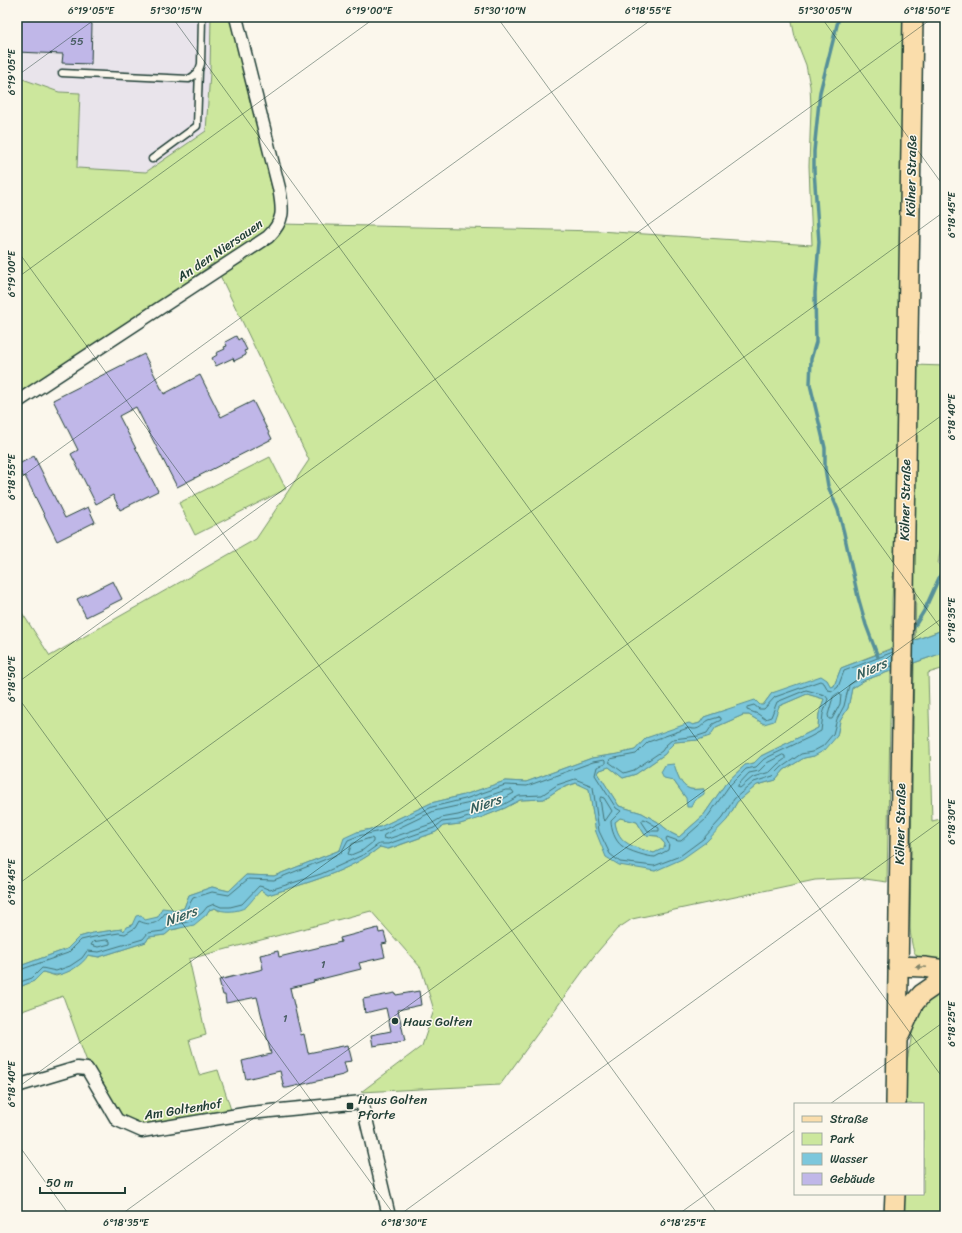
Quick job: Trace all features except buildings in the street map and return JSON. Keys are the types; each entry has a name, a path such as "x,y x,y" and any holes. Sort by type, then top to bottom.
{"main road":[{"name":"Kölner Straße","path":"896,1103 913,17"},
{"path":"898,974 943,978"},
{"path":"897,1041 914,1003 922,994 943,978"},
{"path":"894,1195 894,1216"}],"street":[{"name":"An den Niersauen","path":"17,402 268,237 276,229 281,220 283,209 236,17"},
{"name":"Am Goltenhof","path":"17,1086 77,1068 87,1069 117,1120 142,1131 250,1112 362,1102 389,1216"}],"lane":[{"path":"152,159 197,126 202,17"},
{"path":"62,73 189,79 199,70"}],"shaded area":[{"path":"17,17 211,17 207,131 146,172 77,168 80,93 59,92 17,77"}],"green space":[{"path":"211,17 231,17 255,112 280,224 599,231 812,245 809,166 811,107 810,86 806,65 795,37 791,17 907,17 902,386 892,600 892,648 841,668 834,686 830,687 827,680 772,693 763,705 726,710 704,717 700,723 646,738 635,750 592,758 526,782 505,781 464,795 431,803 380,827 357,832 340,850 274,876 246,875 229,891 212,887 189,895 184,908 175,911 171,909 156,918 130,925 124,931 122,929 93,933 79,937 67,949 17,967 17,605 50,656 256,539 309,460 214,263 17,401 17,77 59,92 80,93 77,168 146,172 206,131 210,73"},
{"path":"914,365 945,366 945,521 938,564 945,567 945,629 915,640 916,591 911,580"},
{"path":"270,457 286,489 195,535 179,503"},
{"path":"945,652 945,668 928,673 932,821 945,818 945,966 927,961 917,956 914,952 910,928 914,663"},
{"path":"891,671 887,882 858,878 815,880 632,919 617,929 594,956 500,1085 361,1092 422,1046 434,1010 421,968 371,911 189,959 206,1035 189,1040 199,1075 218,1070 233,1116 143,1131 118,1120 86,1059 63,996 17,1013 17,988 34,981 43,972 56,976 72,970 88,955 99,957 146,942 149,937 165,935 171,930 177,929 206,915 209,910 215,908 219,911 261,890 268,895 327,876 368,856 380,847 389,849 436,832 443,826 460,824 480,818 520,800 544,799 559,789 577,783 589,788 596,832 655,871 727,820 737,802 757,785 776,780 784,770 804,758 814,756 837,736 840,721 848,708 852,688 865,680"},
{"path":"807,694 824,699 819,714 818,728 761,756 754,763 745,765 726,783 703,816 679,837 642,813 619,806 598,773 600,770 609,767 623,778 636,774 665,754 675,742 698,740 716,727 743,715 749,715 764,724 779,706","holes":["674,765 681,782 684,785 692,789 704,789 694,801 686,798 673,780"]},
{"path":"620,818 637,822 645,835 658,836 665,844 665,848 654,853 634,847 623,841 617,830 615,822"},
{"path":"945,990 945,1216 904,1216 904,1195 924,1195 924,1103 905,1103 907,1061 918,1009"}],"water":[{"name":"Niers","path":"945,629 945,652 865,680 852,688 848,708 840,721 837,736 825,750 814,756 804,758 784,770 776,780 757,785 737,802 727,820 706,842 682,859 655,871 619,865 606,857 596,832 589,789 576,783 559,789 544,799 520,800 480,818 460,824 443,826 436,832 388,849 380,847 368,856 327,876 268,895 261,890 243,909 222,911 215,908 209,910 206,915 194,925 171,930 165,935 149,937 146,942 99,957 88,955 83,962 65,973 56,975 43,972 34,981 17,988 17,967 67,949 79,937 93,933 122,929 124,931 126,927 132,925 136,916 141,915 145,920 158,917 162,908 176,911 184,908 189,895 212,887 229,891 246,875 274,876 340,850 344,838 357,832 380,827 431,803 464,795 505,781 526,782 592,758 635,750 646,738 689,723 693,725 700,723 704,717 755,700 760,705 763,705 772,693 821,676 827,680 831,687 834,686 841,668","holes":["807,694 824,699 819,714 818,728 761,756 754,763 745,765 726,783 703,816 679,837 642,813 619,806 598,773 600,770 609,767 623,778 636,774 665,754 675,742 698,740 710,736 716,727 743,715 749,715 764,724 774,721 779,706","620,818 637,822 645,835 658,836 665,844 664,848 654,853 628,844 620,836 617,830 615,822"]},
{"path":"674,764 679,779 684,785 690,789 704,789 704,794 694,801 691,807 687,807 686,798 673,780 664,778 661,772 665,765"}],"waterway":[{"name":"Niers","path":"839,17 820,92 814,151 819,242 815,293 816,342 811,359 810,384 825,448 825,468 828,486 838,510 858,597 866,625 878,657"},
{"path":"911,632 924,611 944,567"}],"place":[{"name":"Haus Golten","path":"395,1021"},
{"name":"Haus Golten Pforte","path":"350,1106"}]}
